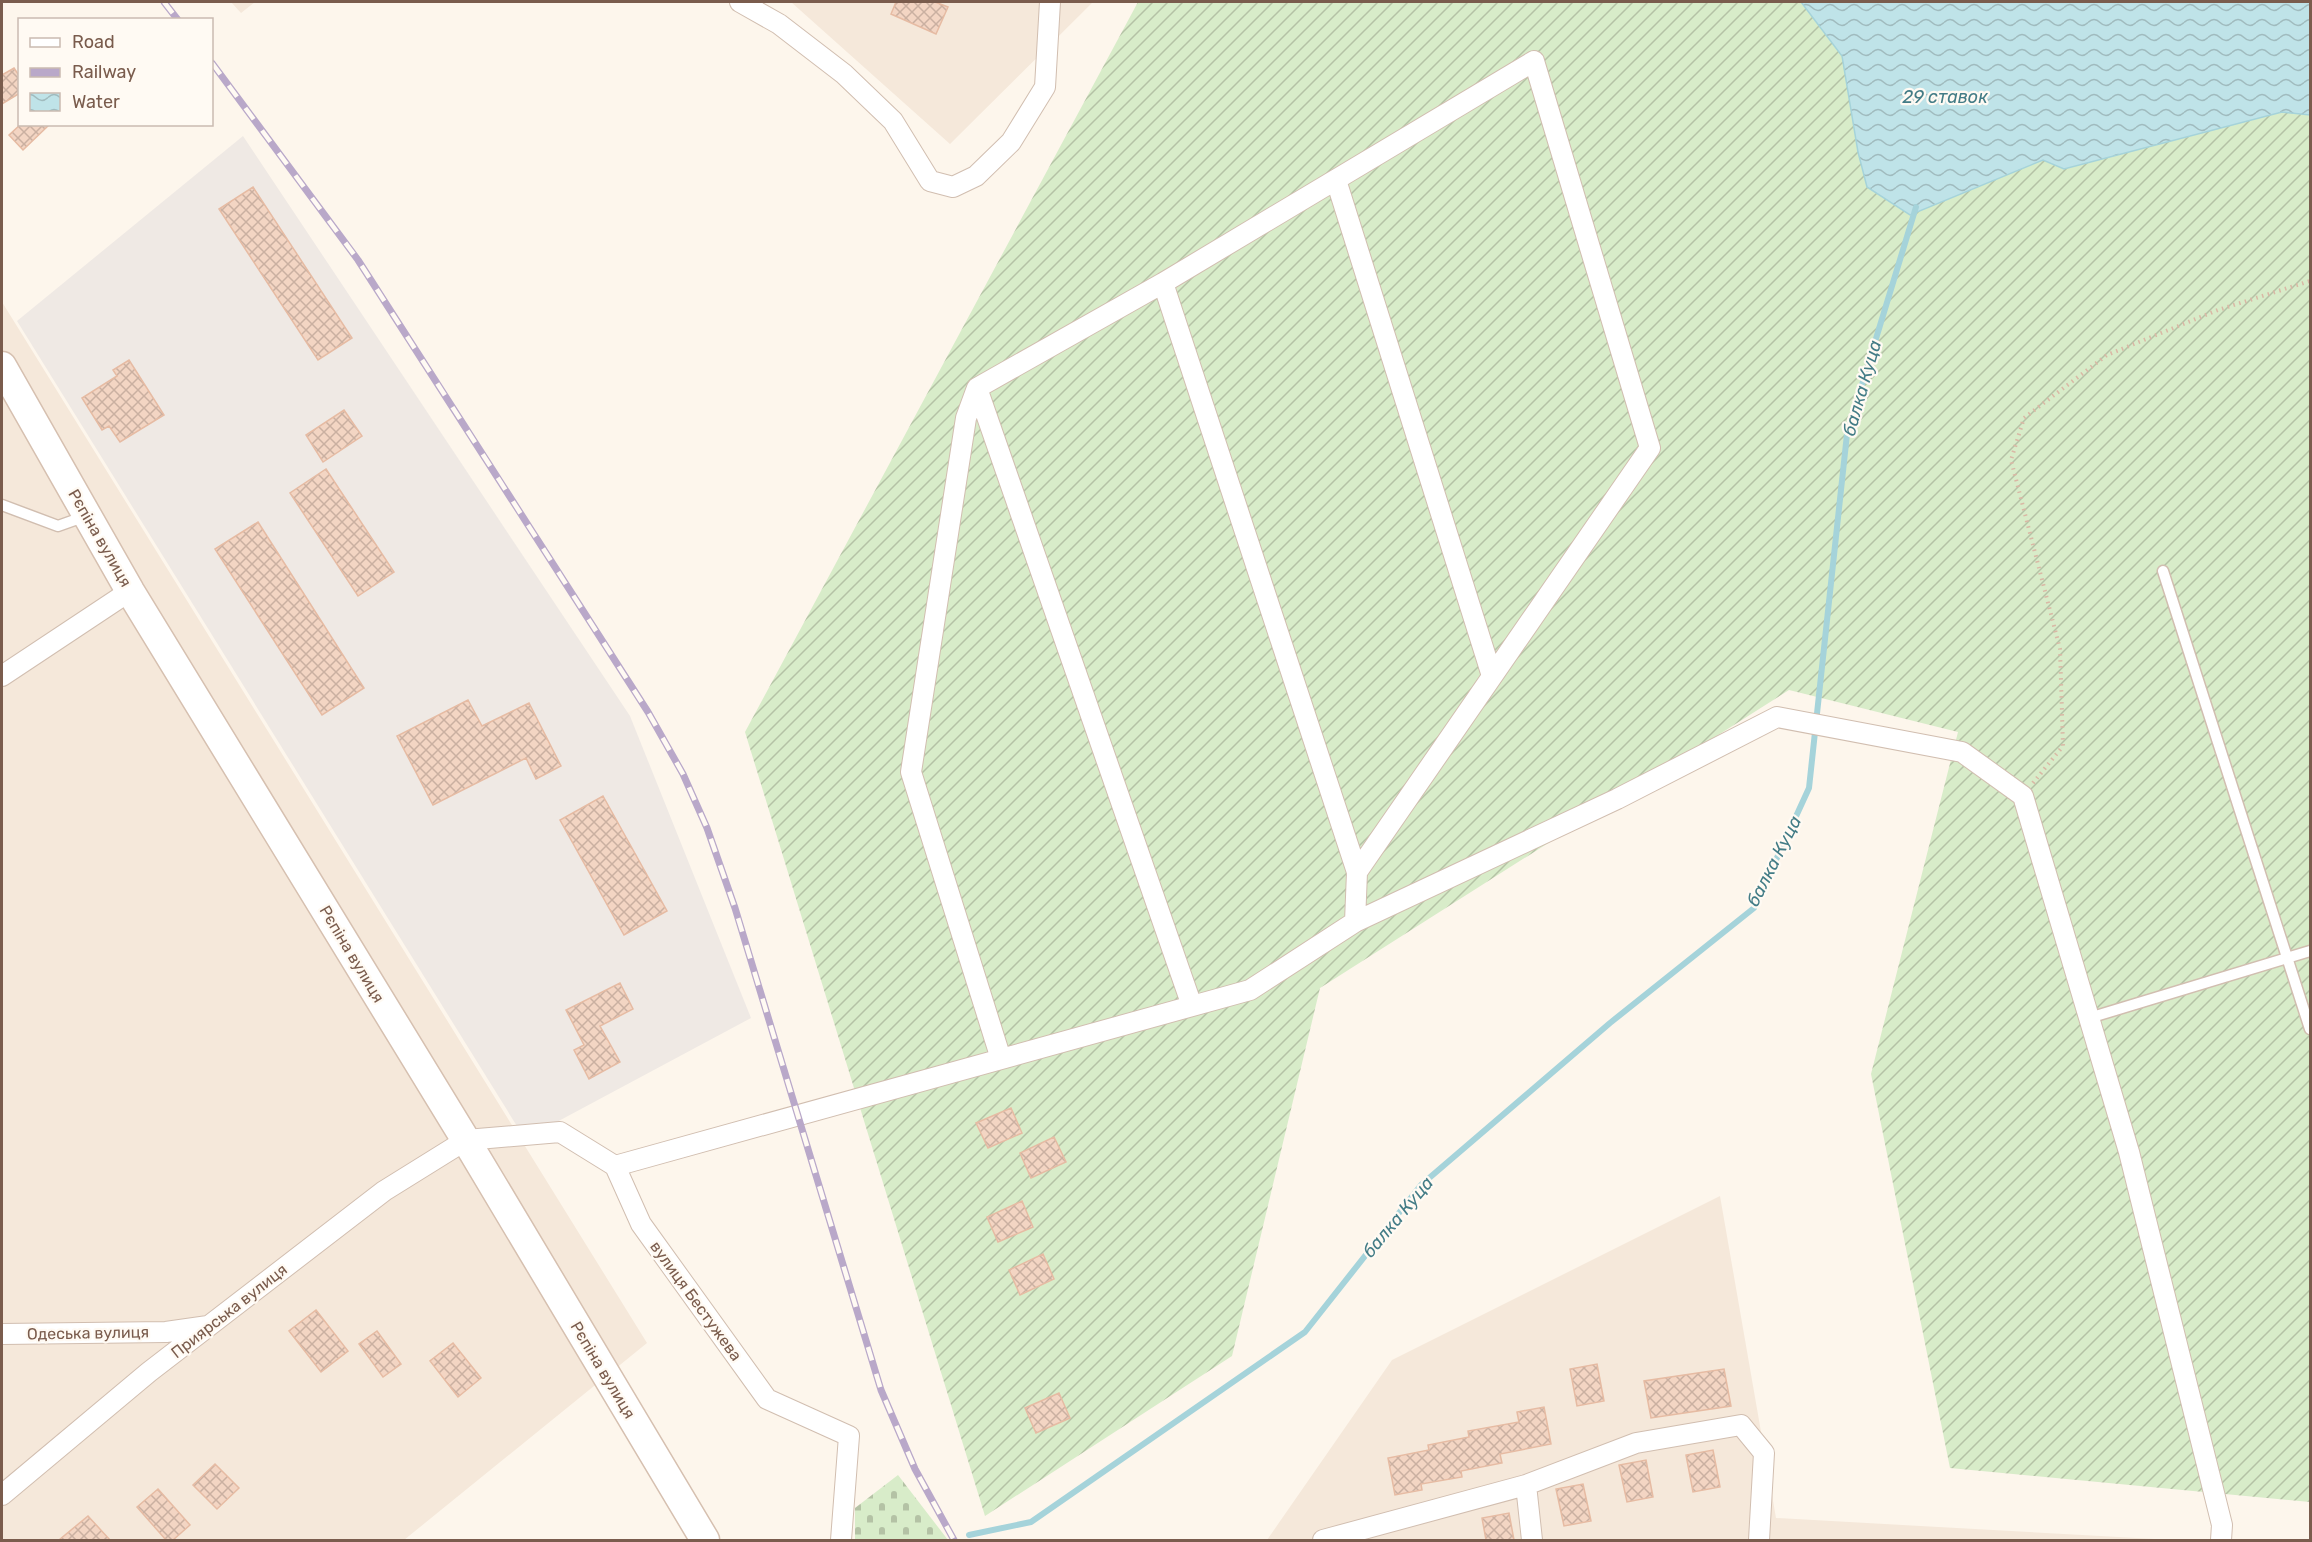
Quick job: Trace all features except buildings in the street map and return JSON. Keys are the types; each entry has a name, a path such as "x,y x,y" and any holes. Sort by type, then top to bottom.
{"street":[{"path":"740,2 779,24 844,74 893,121 930,181 953,187 976,176 1011,142 1045,87 1050,2"},
{"path":"1001,1059 911,772 966,418 977,388 1163,284 1534,61 1650,448 1357,872"},
{"path":"1335,180 1492,676"},
{"path":"1163,284 1357,872 1355,922"},
{"name":"Рєпіна вулиця","path":"2,366 130,591 466,1140 705,1540"},
{"path":"977,388 1192,1006"},
{"path":"2,676 130,591"},
{"path":"466,1140 560,1132 615,1166 1250,990 1355,922 1617,799 1777,717 1962,752 2023,796 2132,1164 2222,1525 2221,1540"},
{"name":"Приярська вулиця","path":"2,1495 210,1325 384,1191 466,1140"},
{"name":"вулиця Бестужева","path":"615,1166 641,1224 767,1399 849,1436 841,1540"},
{"name":"Одеська вулиця","path":"2,1334 166,1332 210,1325"},
{"path":"1323,1540 1526,1485 1636,1443 1741,1425 1764,1453 1759,1540"},
{"path":"1526,1485 1532,1540"}],"lane":[{"path":"2,505 58,526 87,516"},
{"path":"2163,571 2310,1029"},
{"path":"2089,1018 2310,951"}],"path":[{"path":"2023,796 2063,746 2060,649 2011,460 2024,418 2107,355 2218,310 2310,281"}],"shaded area":[{"path":"231,2 255,2 241,13"},
{"path":"791,2 1093,2 950,144"},
{"path":"243,136 630,716 751,1018 525,1139 17,321"},
{"path":"2,302 647,1343 404,1540 2,1540"},
{"path":"1720,1196 1776,1518 2173,1540 1267,1540 1392,1360"}],"green space":[{"path":"1138,2 2310,2 2310,1502 1950,1468 1871,1074 1958,732 1789,690 1320,988 1232,1356 985,1516 745,732"},
{"path":"898,1475 948,1540 855,1540 855,1508"}],"water":[{"name":"29 ставок","path":"1801,2 2310,2 2310,115 2282,112 2064,169 2043,160 1910,215 1867,187 1858,152 1842,56"}],"waterway":[{"name":"балка Куца","path":"969,1535 1031,1522 1305,1332 1421,1185 1610,1023 1754,908 1809,788 1847,434 1916,207"}],"railway":[{"path":"164,2 176,18"},
{"path":"213,64 358,260 648,712 683,774 707,828 735,908 881,1390 915,1469 954,1540"}]}
